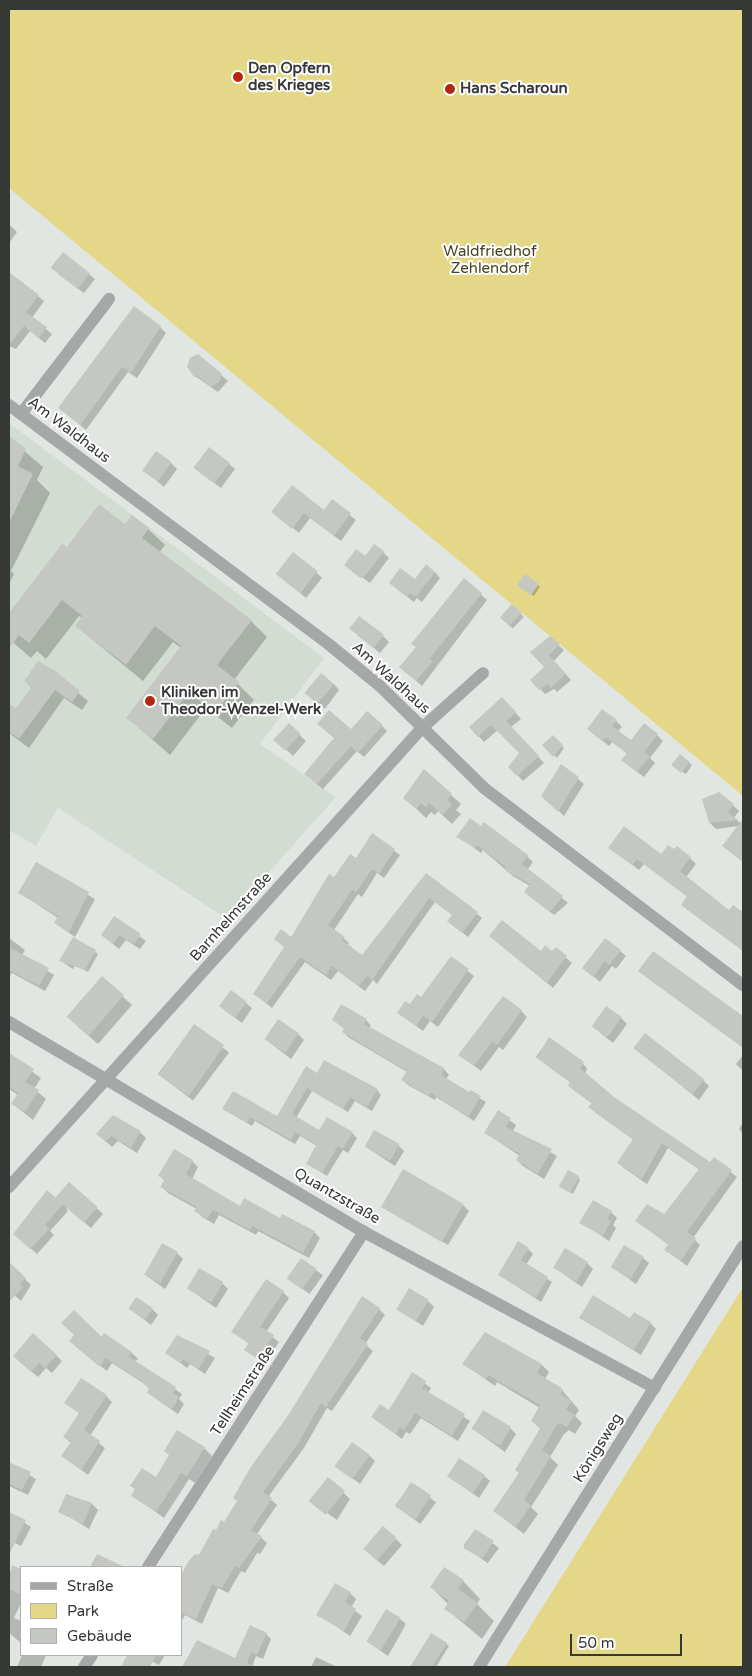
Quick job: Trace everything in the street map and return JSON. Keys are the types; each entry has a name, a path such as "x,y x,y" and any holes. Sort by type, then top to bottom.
{"street":[{"path":"21,414 109,298"},
{"name":"Am Waldhaus","path":"9,405 332,647 380,686 484,788 743,985"},
{"name":"Barnhelmstraße","path":"9,1187 422,728 483,673"},
{"name":"Quantzstraße","path":"9,1022 364,1232 654,1388"},
{"name":"Tellheimstraße","path":"149,1566 364,1232"},
{"name":"Königsweg","path":"480,1667 743,1246"},
{"path":"84,1667 91,1656"}],"shaded area":[{"name":"Kliniken im Theodor-Wenzel-Werk","path":"9,423 324,658 260,744 336,797 227,919 58,808 36,846 9,830"}],"green space":[{"name":"Waldfriedhof Zehlendorf","path":"9,9 743,9 743,796 9,188"},
{"path":"743,1287 743,1667 505,1667"}],"building":[{"path":"63,252 90,273 77,289 51,268"},
{"path":"9,272 39,295 26,312 47,327 39,338 24,326 9,345"},
{"path":"134,306 161,326 131,373 122,367 80,425 58,408"},
{"path":"198,354 222,374 219,382 211,387 198,376 194,377 187,367 190,358"},
{"path":"9,436 26,449 18,466 33,474 9,523"},
{"path":"209,447 230,463 214,483 193,468"},
{"path":"156,451 172,462 158,482 142,471"},
{"path":"292,485 324,510 332,499 351,513 334,536 304,513 292,529 271,512"},
{"path":"99,504 125,524 132,515 149,528 142,538 252,620 217,665 239,682 215,713 189,692 153,739 126,718 181,646 155,626 126,665 75,626 82,616 62,600 29,643 19,635 9,649 9,613 62,544 67,547"},
{"path":"374,544 384,551 364,577 360,578 344,565 356,549 365,556"},
{"path":"293,552 317,571 300,593 276,574"},
{"path":"426,564 435,572 416,597 410,593 407,597 389,583 400,568 415,579"},
{"path":"525,574 539,584 531,595 517,585"},
{"path":"464,578 482,593 430,658 433,661 416,681 399,667 416,647 411,644"},
{"path":"512,604 522,613 510,626 500,617"},
{"path":"359,616 384,635 374,647 349,629"},
{"path":"550,636 560,644 549,655 566,674 551,688 548,684 539,690 530,680 544,667 530,652"},
{"path":"38,661 54,670 80,691 72,702 55,690 19,739 9,732 9,704 16,708 32,687 24,681"},
{"path":"321,673 334,684 317,704 304,693"},
{"path":"502,697 516,712 506,721 539,756 517,776 508,767 519,753 491,725 478,737 469,727"},
{"path":"602,709 617,720 612,726 631,740 644,723 658,734 644,752 650,756 637,772 621,760 627,753 606,737 602,741 587,729"},
{"path":"329,710 351,729 367,711 383,725 358,753 351,746 317,784 304,774 334,738 317,724"},
{"path":"289,723 301,734 285,751 273,740"},
{"path":"553,735 563,745 553,757 542,745"},
{"path":"680,754 690,762 681,773 671,765"},
{"path":"561,764 579,777 558,812 541,796"},
{"path":"424,769 452,794 447,800 452,804 443,815 429,803 426,807 421,803 416,809 403,798"},
{"path":"719,792 734,804 728,812 738,820 709,823 702,799"},
{"path":"470,818 481,826 484,822 528,855 522,864 563,896 552,910 547,910 524,892 530,884 506,871 505,866 477,845 475,848 456,837"},
{"path":"743,819 743,862 722,846"},
{"path":"624,826 661,854 668,845 674,849 677,846 691,857 680,871 729,910 733,905 743,912 743,951 681,905 687,896 637,859 632,865 608,848"},
{"path":"372,833 395,849 379,874 372,869 356,892 352,890 328,925 345,937 342,940 362,955 426,873 478,912 462,933 447,921 452,915 429,898 372,980 367,976 359,986 332,966 326,975 300,957 267,1003 253,994 284,947 274,939 281,929 291,937 329,874 334,877 350,854 356,858"},
{"path":"36,862 89,892 69,932 54,923 58,916 18,893"},
{"path":"114,916 141,934 134,944 119,935 113,944 101,935"},
{"path":"502,920 541,951 545,945 552,951 556,947 567,956 547,983 489,936"},
{"path":"73,937 96,950 85,970 59,961"},
{"path":"605,938 621,950 609,965 605,961 593,977 582,968"},
{"path":"9,947 49,968 39,986 9,970"},
{"path":"653,951 743,1016 743,1048 638,971"},
{"path":"451,956 469,969 432,1022 423,1016 416,1026 397,1013 405,1001 410,1004 417,994 421,997"},
{"path":"102,976 124,995 88,1036 67,1017"},
{"path":"231,990 247,1002 235,1018 219,1006"},
{"path":"503,996 522,1010 497,1045 492,1042 474,1066 458,1055"},
{"path":"341,1004 367,1019 364,1024 444,1068 441,1075 469,1092 471,1090 481,1096 468,1117 431,1093 429,1096 401,1080 407,1071 342,1032 344,1028 332,1020"},
{"path":"606,1006 622,1017 607,1037 592,1026"},
{"path":"278,1019 299,1033 285,1053 265,1039"},
{"path":"194,1024 224,1045 189,1096 158,1075"},
{"path":"645,1033 704,1079 692,1094 633,1048"},
{"path":"549,1037 584,1062 580,1068 614,1097 710,1162 714,1157 732,1170 687,1232 696,1238 681,1261 664,1250 668,1244 635,1221 647,1204 664,1214 699,1169 662,1143 642,1179 617,1163 633,1139 588,1107 592,1103 568,1086 570,1082 537,1058"},
{"path":"9,1053 34,1069 25,1082 39,1090 25,1112 11,1104 18,1093 9,1087"},
{"path":"324,1060 378,1089 367,1107 350,1097 343,1109 307,1088 292,1114 319,1130 327,1117 353,1132 343,1149 338,1146 322,1173 306,1164 316,1145 295,1132 291,1140 250,1117 247,1123 222,1109 233,1091 277,1116 306,1066 317,1073"},
{"path":"498,1110 511,1118 506,1127 552,1149 538,1174 516,1160 520,1154 484,1133"},
{"path":"113,1115 141,1131 131,1148 111,1136 106,1142 96,1134"},
{"path":"374,1130 399,1144 390,1161 365,1147"},
{"path":"174,1149 193,1160 186,1174 240,1206 244,1198 280,1218 282,1214 315,1231 303,1253 252,1226 250,1230 213,1210 207,1219 194,1211 197,1207 160,1187 165,1179 158,1176"},
{"path":"403,1169 464,1204 442,1242 381,1207"},
{"path":"568,1170 579,1176 570,1193 559,1187"},
{"path":"69,1182 98,1207 84,1223 55,1198"},
{"path":"47,1190 63,1204 45,1225 49,1229 30,1249 13,1234"},
{"path":"593,1200 612,1211 607,1219 611,1221 603,1236 579,1223"},
{"path":"518,1241 529,1248 521,1260 548,1277 536,1298 498,1275"},
{"path":"162,1243 178,1252 160,1283 145,1274"},
{"path":"624,1245 644,1257 630,1279 611,1267"},
{"path":"565,1248 588,1262 576,1282 553,1268"},
{"path":"301,1258 317,1269 302,1289 287,1278"},
{"path":"9,1262 26,1278 20,1284 23,1287 9,1302"},
{"path":"199,1268 223,1282 211,1303 187,1289"},
{"path":"266,1279 284,1291 260,1327 274,1335 258,1359 244,1350 249,1343 231,1332"},
{"path":"409,1288 429,1300 416,1321 396,1309"},
{"path":"593,1295 630,1318 634,1312 651,1322 634,1350 579,1318"},
{"path":"362,1296 380,1308 360,1338 368,1344 326,1407 321,1403 299,1442 263,1492 272,1498 251,1530 262,1536 239,1568 235,1566 222,1588 212,1584 196,1619 182,1612 182,1573 195,1554 199,1555 213,1529 216,1530 221,1520 224,1522 237,1501 233,1498 250,1468 287,1417"},
{"path":"136,1297 153,1308 145,1320 128,1309"},
{"path":"74,1310 102,1337 104,1333 132,1352 129,1357 176,1387 173,1393 179,1397 172,1409 147,1393 149,1389 140,1380 106,1358 100,1367 69,1341 74,1335 61,1323"},
{"path":"485,1332 542,1364 537,1373 563,1389 560,1394 572,1401 566,1409 575,1415 567,1427 560,1423 556,1426 542,1450 551,1456 524,1500 531,1505 516,1527 493,1511 519,1473 515,1470 541,1427 531,1421 540,1405 488,1375 486,1379 462,1364"},
{"path":"33,1333 57,1355 45,1368 39,1363 31,1372 13,1356"},
{"path":"177,1335 210,1351 198,1369 183,1359 180,1363 165,1353"},
{"path":"412,1372 426,1381 422,1388 465,1414 452,1436 415,1413 404,1430 400,1427 396,1434 371,1417 380,1404 389,1410"},
{"path":"81,1378 107,1395 84,1430 100,1441 81,1470 61,1456 71,1442 63,1437 79,1413 64,1403"},
{"path":"483,1410 511,1427 500,1446 472,1429"},
{"path":"177,1430 205,1447 187,1476 181,1473 156,1512 131,1496 135,1489 130,1486 142,1468 156,1477 169,1455 164,1451"},
{"path":"352,1442 370,1455 352,1479 334,1466"},
{"path":"459,1458 485,1475 473,1493 447,1476"},
{"path":"9,1462 31,1472 22,1490 9,1484"},
{"path":"328,1477 345,1491 326,1515 308,1501"},
{"path":"411,1482 431,1495 415,1519 395,1506"},
{"path":"66,1494 92,1503 83,1524 58,1512"},
{"path":"9,1512 26,1520 9,1555"},
{"path":"383,1526 397,1538 377,1560 363,1549"},
{"path":"475,1529 494,1541 482,1559 463,1548"},
{"path":"97,1554 123,1566 91,1566"},
{"path":"12,1565 20,1569 20,1594 9,1589"},
{"path":"444,1567 464,1580 458,1589 478,1603 464,1622 444,1609 449,1601 430,1587"},
{"path":"335,1583 351,1592 345,1602 356,1609 344,1631 316,1615"},
{"path":"386,1609 401,1618 381,1650 366,1642"},
{"path":"250,1625 267,1633 257,1655 251,1652 247,1663 256,1667 182,1667 197,1640 235,1658"},
{"path":"431,1633 447,1643 432,1667 410,1667"},
{"path":"126,1656 156,1656 150,1667 121,1667"}],"place":[{"name":"Den Opfern des Krieges","path":"238,77"},
{"name":"Hans Scharoun","path":"450,89"},
{"name":"Kliniken im Theodor-Wenzel-Werk","path":"150,701"}]}
